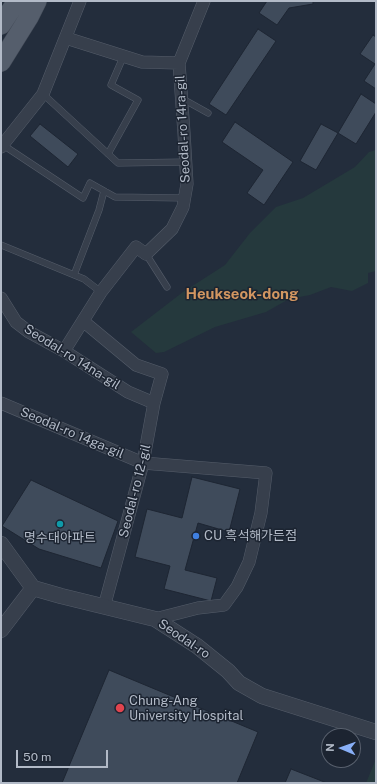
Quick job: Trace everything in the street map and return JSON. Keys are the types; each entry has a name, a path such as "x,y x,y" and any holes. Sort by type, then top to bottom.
{"main road":[{"path":"1,25 17,1"},
{"path":"1,62 29,17 37,1"}],"street":[{"path":"2,146 43,94 80,1"},
{"name":"Seodal-ro 14ra-gil","path":"146,254 172,229 183,207 187,184 179,63 204,1"},
{"path":"66,38 124,55 142,62 179,63"},
{"path":"64,351 101,292 136,247 146,254"},
{"name":"Seodal-ro 14na-gil","path":"1,298 16,322 29,332 64,351 128,392 154,403"},
{"name":"Seodal-ro 12-gil","path":"83,321 136,365 162,374 154,403 144,463 104,607"},
{"name":"Seodal-ro 14ga-gil","path":"1,403 144,463 266,473 260,513 249,562 237,587 224,605 198,608 155,619"},
{"path":"1,544 33,588 1,630"},
{"name":"Seodal-ro","path":"33,588 155,619 197,646 228,671 239,683 262,696 376,732"}],"lane":[{"path":"108,154 138,100 111,85 124,55"},
{"path":"43,94 118,163 186,162"},
{"path":"182,98 208,113"},
{"path":"2,146 83,198 90,183 115,197 184,198"},
{"path":"74,275 99,210 104,191"},
{"path":"1,244 84,279 101,292"},
{"path":"146,254 167,287"}],"green space":[{"path":"376,150 376,271 368,273 368,283 352,291 331,287 310,295 289,299 266,312 215,327 164,352 156,353 131,332 183,292 225,265 250,233 276,207 303,198 355,167 369,152"},
{"path":"376,759 376,783 366,783"}],"building":[{"path":"267,1 313,1 313,4 289,8 277,25 259,13"},
{"path":"258,29 276,41 226,115 209,104"},
{"path":"373,35 376,37 376,89 364,81 375,64 360,54"},
{"path":"361,94 376,104 376,112 356,144 338,133"},
{"path":"235,122 293,162 264,205 247,193 263,170 222,142"},
{"path":"40,124 78,154 68,167 30,136"},
{"path":"321,124 338,133 316,170 300,161"},
{"path":"192,477 240,489 229,532 198,523 185,570 217,578 211,601 164,589 170,566 135,557 147,509 182,518"},
{"name":"명수대아파트","path":"31,480 118,521 101,568 39,549 2,526"},
{"path":"109,670 258,732 237,783 62,783"},
{"path":"291,769 327,783 285,783"}],"place":[{"name":"명수대아파트","path":"60,524"},
{"name":"CU 흑석해가든점","path":"196,536"},
{"name":"Chung-Ang University Hospital","path":"120,708"}],"district":[{"name":"Heukseok-dong","path":"242,294"}]}
